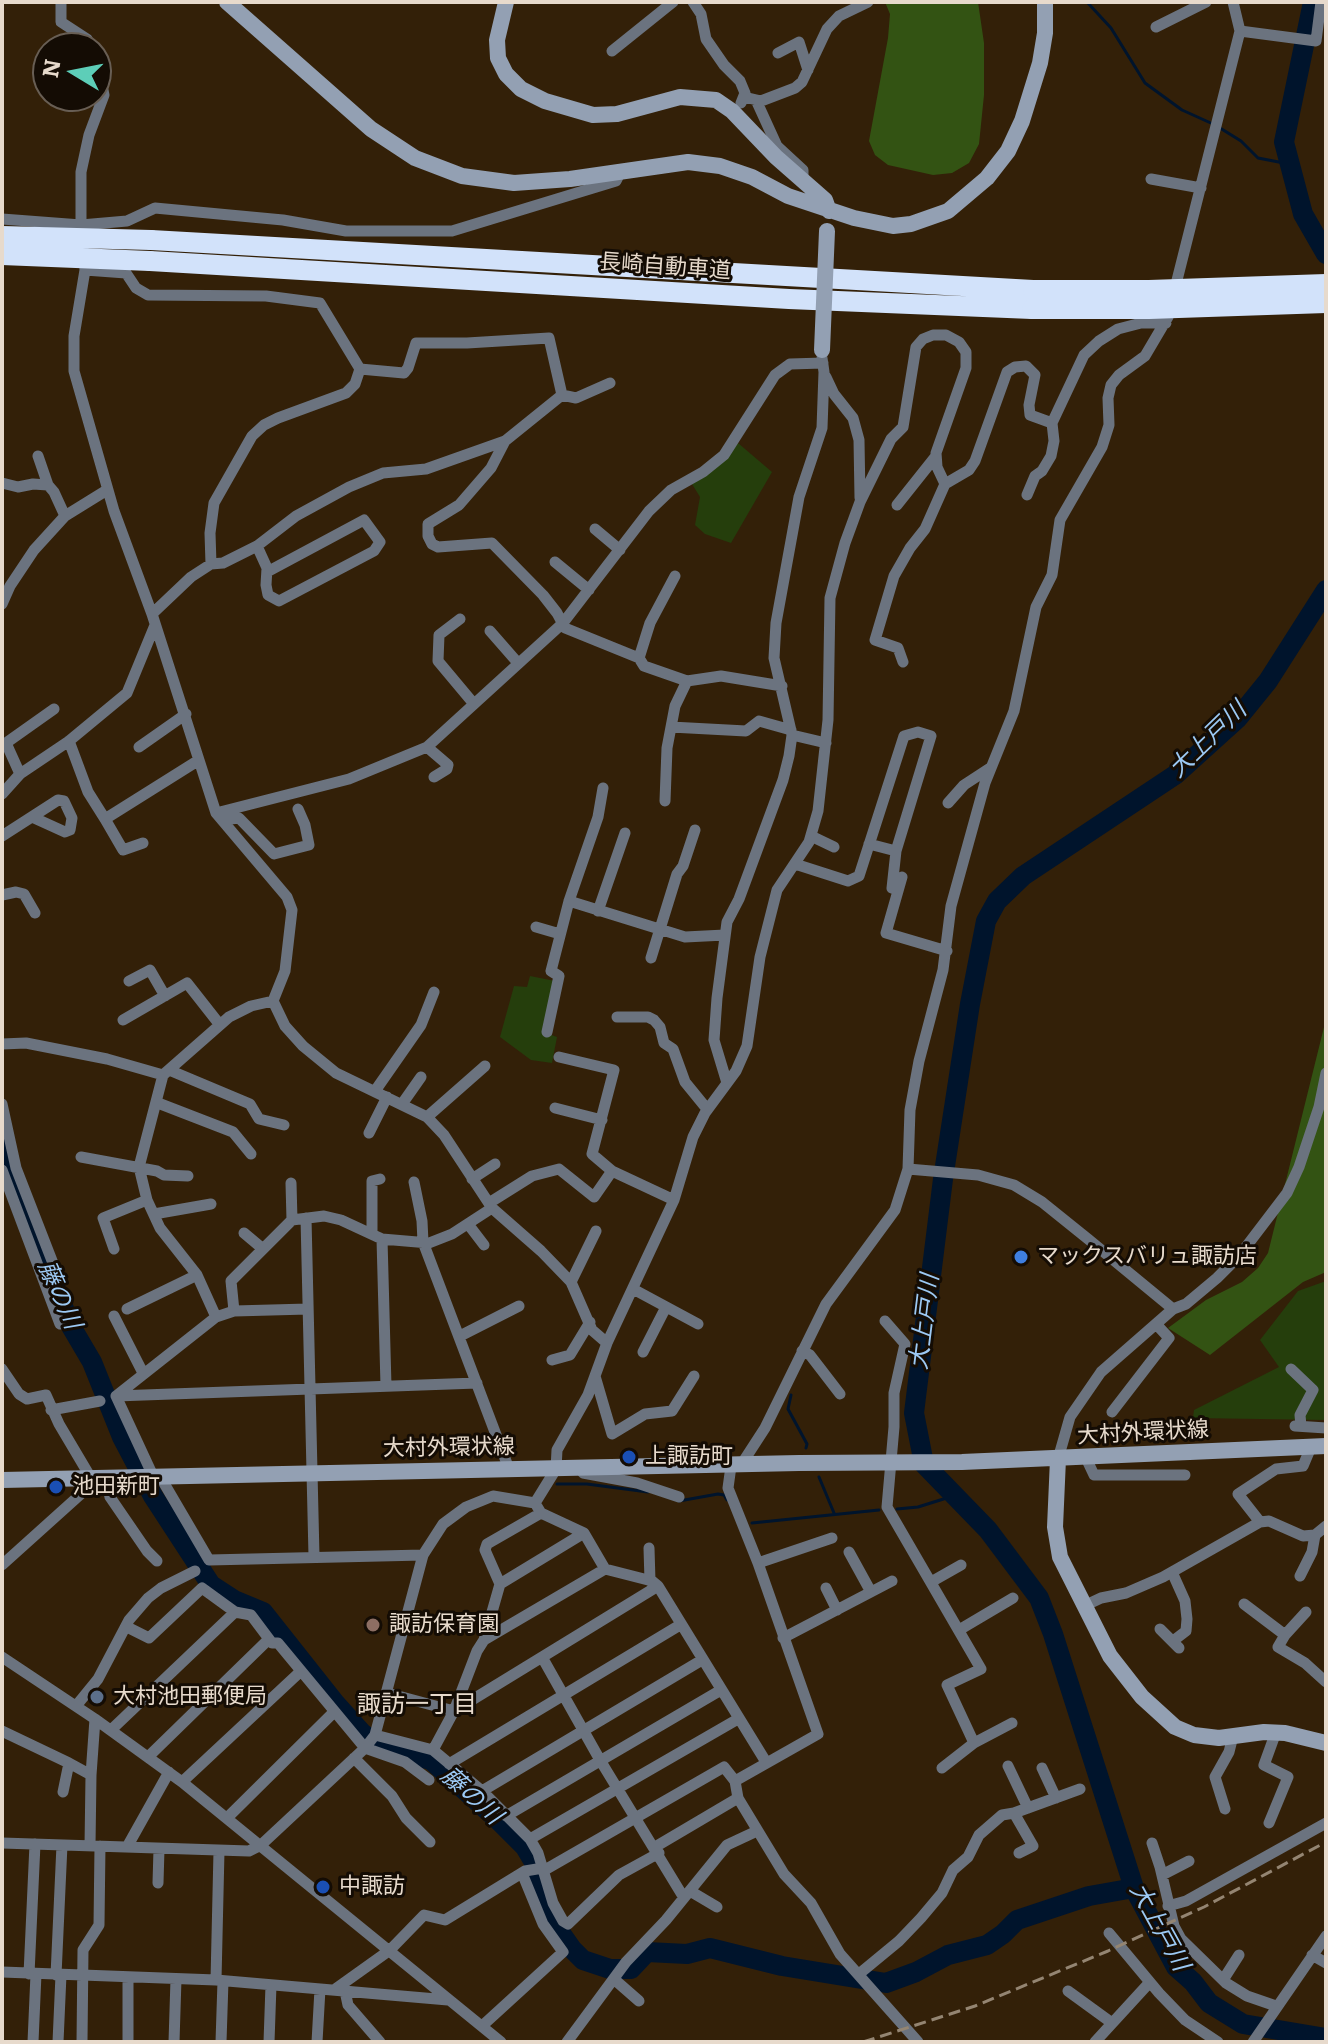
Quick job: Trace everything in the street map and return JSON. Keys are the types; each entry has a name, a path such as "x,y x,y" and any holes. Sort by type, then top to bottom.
{"highway":[{"name":"長崎自動車道","path":"2,236 150,251 1149,309 1326,303"},
{"name":"長崎自動車道","path":"2,255 150,251"},
{"name":"長崎自動車道","path":"1032,300 1149,290 1326,284"}],"street":[{"path":"61,2 61,22 76,32"},
{"path":"227,2 360,119 415,158 462,176 514,183 570,179 688,162 720,166 752,177 788,196 854,218 893,226 911,224 948,211 987,178 1008,151 1033,90 1045,33 1045,2"},
{"path":"506,2 497,40 498,58 506,74 521,89 570,110 605,114 635,110 680,97 716,100 732,111 776,157 825,200 829,210 822,428 799,497 776,623 774,658 792,733 783,780 739,899 727,922 714,1040 727,1083"},
{"path":"612,51 673,2"},
{"path":"693,2 701,14 706,39 740,81 777,146 803,170 803,180"},
{"path":"750,98 761,101 795,88 802,82 827,29 839,16 868,2"},
{"path":"1156,27 1188,6 1206,2"},
{"path":"735,1781 818,1734 758,1563 728,1488 736,1466 765,1428 826,1304 895,1210 908,1169 910,1110 947,951 951,906 991,768 1014,711 1036,607 1052,575 1060,520 1102,447 1109,425 1111,385 1119,375 1145,356 1166,323 1240,31 1233,2"},
{"path":"1240,31 1316,41 1321,2"},
{"path":"778,53 799,42 808,70"},
{"path":"732,111 750,98"},
{"path":"98,112 81,172 85,270 74,336 74,371 107,490 154,619 219,817 287,897 292,910 285,971 273,1001 285,1026 303,1046 336,1073 427,1117 444,1135 490,1206 571,1282 592,1330 607,1343"},
{"path":"2,219 81,225 127,221 155,208 283,220 346,231 452,231 616,181 621,171"},
{"path":"1151,179 1201,188"},
{"path":"85,270 126,273 136,288 148,295 266,296 320,303 360,369 355,384 346,393 278,418 252,436 214,503 210,533 211,564"},
{"path":"1027,495 1035,476 1051,456 1054,441 1052,423 1084,355 1118,329 1141,323 1166,323"},
{"path":"433,1750 454,1711 484,1640 500,1584 485,1550 487,1544 538,1508 556,1469 557,1450 588,1395 607,1343 674,1200 693,1137 707,1109 736,1071 747,1046 760,957 777,890 811,836 818,811 826,743 830,598 845,543 860,502 891,439 903,427 916,347 923,339 933,335 946,335 959,342 966,352 966,368 936,456 897,505"},
{"path":"360,369 404,373 416,343 549,338 562,395"},
{"path":"823,362 834,394 853,418 859,440 860,502"},
{"path":"219,817 349,779 427,747 563,623 649,511 671,490 703,472 724,455 775,375 790,364 823,362"},
{"path":"903,662 898,648 875,640 894,576 925,529 945,484 969,470 975,461 1007,372 1026,366 1035,375 1030,415 1052,423"},
{"path":"562,395 576,398 610,383"},
{"path":"2,794 20,774 69,741 127,693 154,619 191,577 211,564 223,563 257,546 296,516 349,487 383,473 426,469 505,441 562,395"},
{"path":"505,441 491,468 459,505 428,524 432,544 438,547 492,543 543,595 565,628 639,658 644,666 687,681 721,676 782,686"},
{"path":"38,456 48,485 65,516"},
{"path":"936,456 937,467 945,484"},
{"path":"2,483 18,487 48,485"},
{"path":"2,604 34,550 65,516 107,490"},
{"path":"257,546 267,572 268,595 279,601 374,551 380,542 364,520 267,572"},
{"path":"595,529 620,550"},
{"path":"555,562 589,590"},
{"path":"639,658 650,623 675,576"},
{"path":"460,619 439,635 438,661 474,704"},
{"path":"490,631 518,663"},
{"path":"665,801 667,748 675,706 687,681"},
{"path":"20,774 6,743 54,709"},
{"path":"139,747 186,714"},
{"path":"671,727 746,731 759,721 826,743"},
{"path":"795,864 848,881 859,876 904,736 918,732 931,736 896,851 892,888 909,902"},
{"path":"69,741 88,792 123,850 143,843"},
{"path":"427,747 448,765 434,777"},
{"path":"105,819 199,760"},
{"path":"948,803 964,785 991,768"},
{"path":"547,1032 559,976 551,971 569,901 598,817 603,788"},
{"path":"219,817 239,818 274,854 309,845 298,809"},
{"path":"2,836 32,817"},
{"path":"651,958 658,929 695,830"},
{"path":"598,911 625,833"},
{"path":"811,836 834,847"},
{"path":"869,844 896,851"},
{"path":"902,877 886,933 947,951"},
{"path":"2,895 24,894 35,913"},
{"path":"569,901 685,937 725,935"},
{"path":"536,927 560,934"},
{"path":"129,981 150,970 165,996"},
{"path":"123,1020 187,983 220,1025"},
{"path":"375,1091 421,1025 434,992"},
{"path":"216,1317 197,1275 160,1228 147,1200 139,1167 166,1073 220,1025 251,1006 273,1001"},
{"path":"617,1017 648,1017 654,1020 660,1027 664,1043 673,1049 685,1082 707,1109"},
{"path":"2,1044 26,1043 166,1073 250,1104 259,1119 284,1125"},
{"path":"559,1057 614,1070 592,1154 612,1171 674,1200"},
{"path":"427,1117 485,1066"},
{"path":"1326,1073 1319,1107 1287,1193 1239,1256 1186,1304 1173,1309 1101,1372 1084,1393 1070,1417 1058,1459 1055,1527 1060,1557 1110,1656 1158,1713 1175,1727 1194,1735 1233,1736 1276,1732 1326,1743"},
{"path":"402,1104 421,1077"},
{"path":"369,1133 387,1097"},
{"path":"158,1103 233,1132 251,1154"},
{"path":"2,1104 16,1168 56,1271"},
{"path":"555,1108 602,1120"},
{"path":"81,1157 139,1167 164,1175 188,1176"},
{"path":"472,1179 495,1164"},
{"path":"234,1311 231,1281 292,1220 324,1216 341,1220 377,1237 429,1243 468,1224 532,1176 559,1169 594,1197 612,1171"},
{"path":"908,1169 978,1175 1014,1185 1042,1202 1173,1309"},
{"path":"2,1170 60,1324"},
{"path":"380,1179 372,1181 386,1386"},
{"path":"414,1182 423,1242 509,1469"},
{"path":"291,1183 292,1220"},
{"path":"114,1249 103,1218 147,1200"},
{"path":"154,1214 211,1204"},
{"path":"306,1218 314,1556"},
{"path":"468,1224 484,1245"},
{"path":"571,1282 596,1231"},
{"path":"244,1233 263,1249"},
{"path":"127,1309 197,1275"},
{"path":"633,1289 698,1324"},
{"path":"460,1336 519,1306"},
{"path":"643,1352 661,1328 666,1307"},
{"path":"116,1396 216,1317 234,1311 308,1309"},
{"path":"114,1316 143,1373"},
{"path":"885,1321 905,1344 894,1393 893,1462 887,1507 981,1669 947,1685 974,1743"},
{"path":"552,1360 570,1355 590,1322"},
{"path":"1112,1412 1136,1370 1169,1338 1156,1324"},
{"path":"802,1351 810,1355 840,1394"},
{"path":"2,1369 19,1394 27,1399 46,1395 51,1410 105,1478 110,1497 140,1551 157,1561"},
{"path":"1291,1369 1313,1390 1298,1426 1326,1428"},
{"path":"595,1376 612,1434 645,1414 672,1411 694,1376"},
{"path":"116,1396 477,1383"},
{"path":"116,1396 156,1478 209,1560 423,1555"},
{"path":"51,1410 100,1401"},
{"path":"1260,1522 1238,1494 1276,1469 1303,1466 1319,1447"},
{"name":"大村外環状線","path":"2,1480 962,1462 1319,1447"},
{"path":"1086,1458 1094,1475 1185,1475"},
{"path":"556,1469 637,1483 679,1497"},
{"path":"2,1565 82,1493 105,1478"},
{"path":"2,1843 219,1851 249,1851 261,1845 365,1748 375,1735 423,1555 443,1524 466,1507 493,1496 538,1508 584,1533 605,1569 654,1584"},
{"path":"1084,1606 1101,1598 1126,1593 1172,1572 1260,1522 1269,1521 1303,1536 1315,1535 1326,1526"},
{"path":"500,1584 584,1533"},
{"path":"1300,1576 1312,1552 1315,1535"},
{"path":"758,1563 832,1538"},
{"path":"649,1548 654,1584 766,1762"},
{"path":"849,1552 871,1592"},
{"path":"931,1582 961,1565"},
{"path":"484,1640 605,1569"},
{"path":"76,1706 98,1679 129,1620 148,1598 195,1571"},
{"path":"1160,1629 1176,1644 1186,1631 1185,1601 1172,1572"},
{"path":"783,1638 892,1581"},
{"path":"387,1693 454,1711 654,1584"},
{"path":"127,1627 149,1638 202,1588 235,1612 251,1615 365,1748 405,1762 429,1780"},
{"path":"826,1588 837,1610"},
{"path":"959,1630 1013,1598"},
{"path":"1244,1604 1285,1635"},
{"path":"111,1730 235,1612"},
{"path":"1306,1612 1278,1647 1305,1663 1326,1682"},
{"path":"449,1764 680,1625"},
{"path":"148,1757 269,1639"},
{"path":"2,1657 182,1782 501,2042"},
{"path":"542,1657 600,1760 687,1894 717,1907"},
{"path":"482,1791 702,1660"},
{"path":"182,1782 301,1671"},
{"path":"506,1816 721,1690"},
{"path":"227,1818 333,1713"},
{"path":"82,2042 83,1950 99,1925 91,1775 95,1719"},
{"path":"530,1839 738,1719"},
{"path":"942,1768 974,1743 1012,1723"},
{"path":"2,1731 91,1775"},
{"path":"1269,1823 1288,1777 1264,1765 1276,1732"},
{"path":"375,1735 433,1750 482,1791 530,1839 553,1903 568,1924 619,1875 738,1798"},
{"path":"1225,1809 1215,1777 1229,1752 1233,1736"},
{"path":"354,1758 392,1796 406,1818 430,1842"},
{"path":"63,1792 69,1763"},
{"path":"1008,1766 1028,1808"},
{"path":"339,1991 390,1950 424,1915 445,1920 523,1872 543,1869 724,1767 735,1781 738,1798 757,1831 784,1874 811,1903 840,1954 918,2042"},
{"path":"1042,1768 1056,1798"},
{"path":"127,1847 169,1772"},
{"path":"862,1978 921,1918 942,1893 953,1870 968,1857 979,1835 1002,1815 1080,1789"},
{"path":"1014,1813 1033,1846 1019,1853"},
{"path":"1168,1906 1186,1901 1326,1823"},
{"path":"567,2042 626,1962 727,1845 757,1831"},
{"path":"1152,1843 1168,1906 1181,1939 1223,1980 1274,2009"},
{"path":"33,2042 35,1844"},
{"path":"58,2042 62,1845"},
{"path":"158,1883 159,1849"},
{"path":"219,1851 221,2042"},
{"path":"1162,1875 1189,1861"},
{"path":"482,2026 563,1952 543,1924 523,1872"},
{"path":"1109,1933 1185,2020 1218,2042"},
{"path":"1253,2042 1326,1936"},
{"path":"1223,1980 1239,1955"},
{"path":"1312,1955 1326,1963"},
{"path":"2,1972 220,1981 450,2000"},
{"path":"128,1977 128,2042"},
{"path":"616,1978 639,2001"},
{"path":"174,2042 176,1979"},
{"path":"1095,2042 1150,1982"},
{"path":"269,2042 271,1985"},
{"path":"317,2042 320,1989"},
{"path":"339,1991 380,2042"},
{"path":"1068,1991 1112,2023"},
{"path":"364,2042 368,2027"}],"green space":[{"path":"885,2 978,2 984,43 984,95 979,144 969,163 952,173 933,175 888,165 875,155 869,141 888,38 890,14"},
{"path":"738,443 772,472 731,543 705,534 695,525 700,497 692,484"},
{"path":"530,976 555,981 543,1032 557,1037 552,1063 531,1060 500,1037 514,986 527,987"},
{"path":"1326,1019 1326,1272 1303,1282 1210,1355 1168,1328 1206,1300 1242,1282 1258,1268 1268,1253"},
{"path":"1326,1281 1326,1420 1193,1418 1194,1410 1279,1367 1260,1340 1298,1291"}],"waterway":[{"path":"1087,2 1111,28 1145,83 1182,110 1213,124"},
{"name":"大上戸川","path":"1313,2 1284,142 1303,214 1326,254"},
{"path":"1220,128 1241,141 1258,158 1289,164"},
{"name":"大上戸川","path":"1326,590 1268,681 1238,718 1175,775 1023,876 997,901 986,921 943,1179 914,1413 924,1464 988,1530 1039,1598 1134,1888 1176,1967 1209,2003 1243,2024 1326,2038"},
{"name":"藤の川","path":"2,1142 6,1164 23,1212 72,1328 92,1362 122,1437 153,1496 211,1585 234,1600 263,1612 362,1733 382,1748 431,1760 525,1847 535,1864 548,1915 583,1960 610,1969 631,1969 647,1952 687,1954 710,1948 782,1966 886,1983 948,1955 987,1945 1017,1920 1089,1896 1134,1888"},
{"path":"791,1395 788,1409 807,1444 806,1448"},
{"path":"819,1477 834,1513"},
{"path":"557,1484 587,1484 648,1492"},
{"path":"679,1501 718,1494 724,1495 727,1500"},
{"path":"897,1509 918,1507 953,1496"},
{"path":"752,1523 879,1510"}],"railway":[{"path":"863,2042 975,2006 1108,1951 1204,1907 1326,1842"}],"place":[{"name":"マックスバリュ諏訪店","path":"1021,1257"},
{"name":"上諏訪町","path":"629,1457"},
{"name":"池田新町","path":"56,1487"},
{"name":"諏訪保育園","path":"373,1625"},
{"name":"大村池田郵便局","path":"97,1697"},
{"name":"中諏訪","path":"323,1887"}],"district":[{"name":"諏訪一丁目","path":"417,1705"}]}
